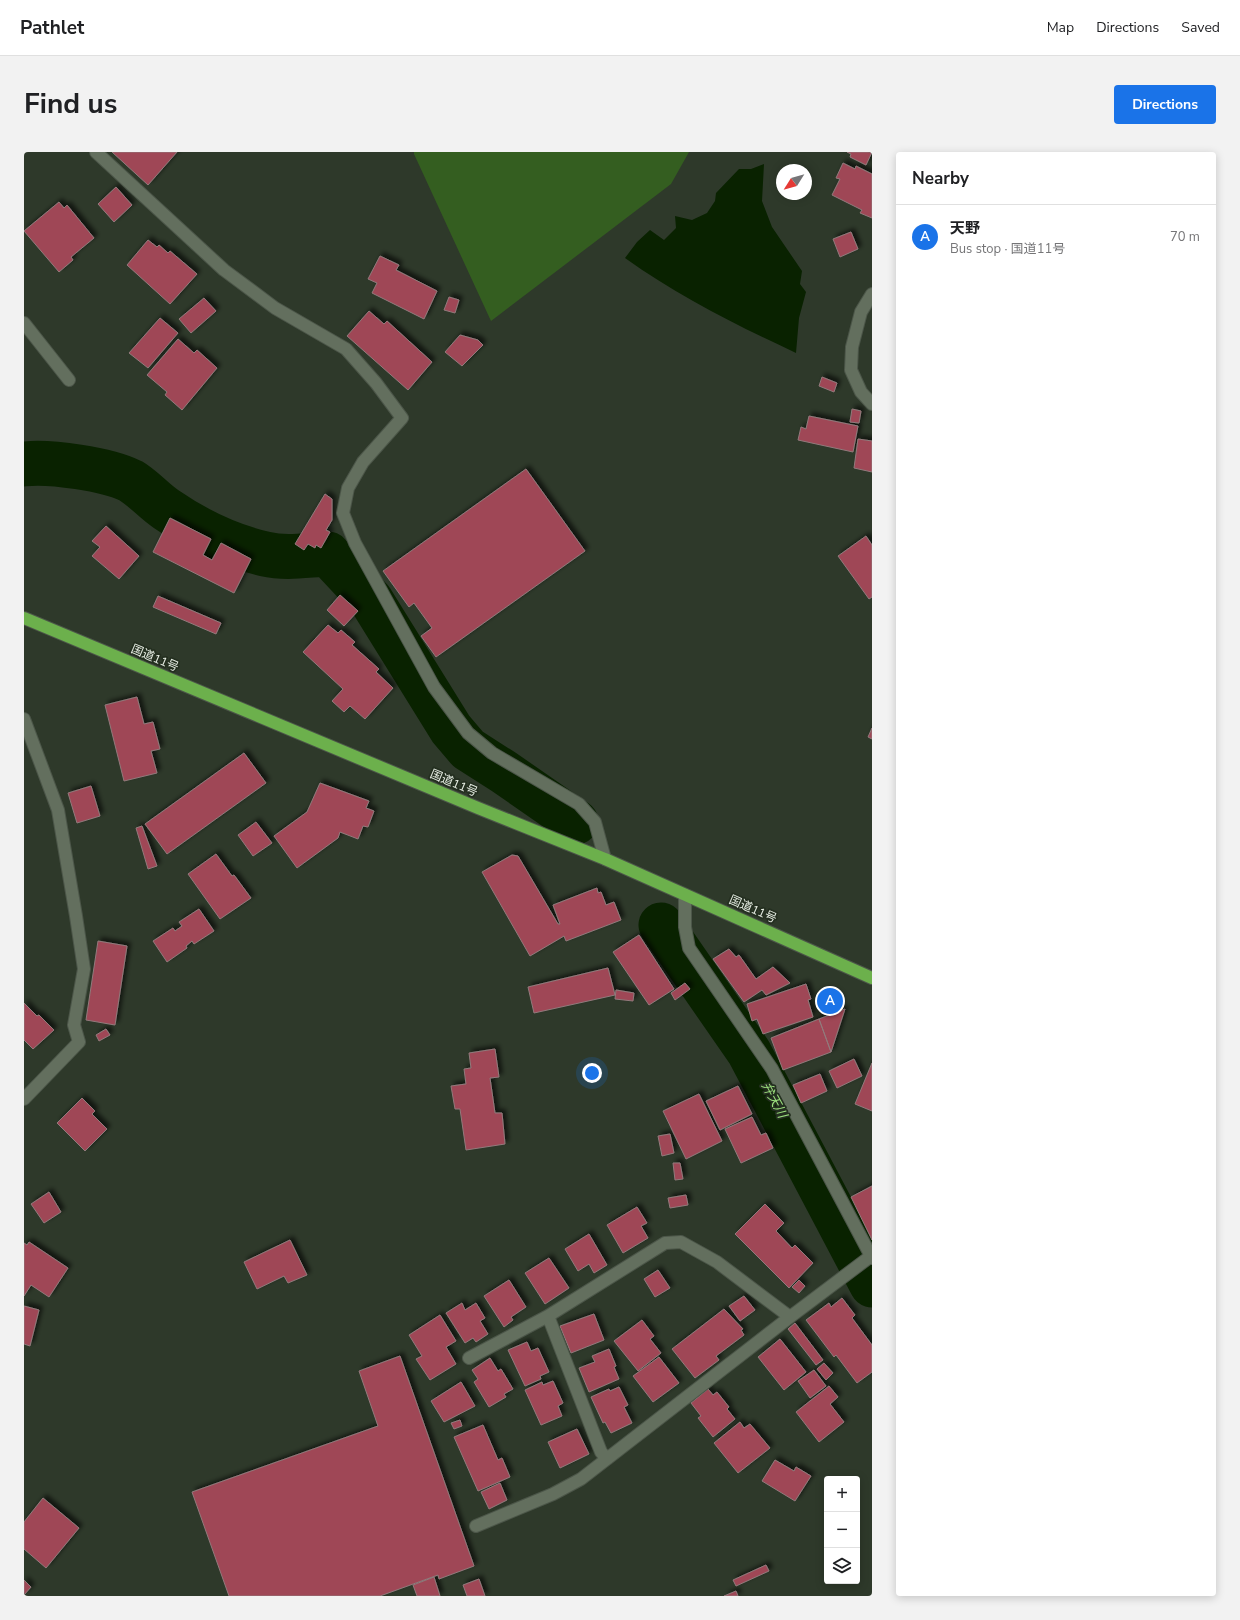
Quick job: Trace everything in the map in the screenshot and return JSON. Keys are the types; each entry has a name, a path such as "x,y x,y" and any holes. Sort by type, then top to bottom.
{"highway":[{"name":"国道11号","path":"24,618 478,808 605,859 872,978"}],"street":[{"path":"96,152 224,270 275,308 346,350 376,383 402,418 364,462 348,488 342,513 355,543 434,687 468,733 492,753 579,804 595,822 605,859"},
{"path":"872,294 861,312 852,347 851,370 861,392 872,404"},
{"path":"24,323 69,380"},
{"path":"24,719 58,810 84,969 74,1025 79,1042 24,1099"},
{"path":"476,1526 553,1494 581,1479 790,1317 871,1257 772,1069 689,948 684,927 685,895"},
{"path":"469,1358 548,1316 665,1243 681,1242 717,1262 790,1317"},
{"path":"548,1316 601,1452 607,1459"}],"green space":[{"path":"414,152 689,152 671,184 491,321"}],"shaded area":[{"path":"764,164 762,201 772,227 802,271 800,284 806,292 799,318 796,353 751,332 708,309 666,285 625,258 637,242 650,230 664,240 676,228 675,216 692,220 707,213 715,201 716,193 739,169 751,169"}],"building":[{"path":"112,152 177,152 148,185"},
{"path":"847,152 872,152 866,165 850,157 851,154"},
{"path":"843,163 855,169 856,166 872,174 872,218 860,213 862,210 832,195 840,179 836,178"},
{"path":"116,187 132,205 114,222 98,204"},
{"path":"59,202 64,208 67,205 94,238 71,257 73,260 59,272 24,231"},
{"path":"851,232 858,249 840,257 833,239"},
{"path":"148,240 157,247 159,245 168,253 170,251 197,274 170,304 127,265"},
{"path":"380,256 399,265 396,270 437,291 424,319 372,293 377,283 368,279"},
{"path":"449,297 459,300 455,313 444,310"},
{"path":"204,298 216,311 191,333 179,319"},
{"path":"369,311 384,324 387,321 432,362 408,390 347,336"},
{"path":"160,318 178,333 148,368 129,353"},
{"path":"460,335 478,340 483,345 462,366 445,352"},
{"path":"178,339 194,353 197,350 217,368 182,410 165,395 167,392 147,375"},
{"path":"822,377 837,383 834,392 819,386"},
{"path":"852,409 861,411 859,423 850,422"},
{"path":"809,416 858,426 853,452 798,440 801,427 806,429"},
{"path":"858,439 872,441 872,472 854,468"},
{"path":"526,469 585,551 436,657 421,636 432,628 414,603 409,607 383,571"},
{"path":"325,494 332,499 332,520 326,530 330,532 321,548 316,545 315,548 308,544 304,550 295,544"},
{"path":"170,518 211,539 203,555 212,560 221,543 251,559 234,593 153,552"},
{"path":"106,526 139,556 119,579 92,556 100,547 92,541"},
{"path":"866,536 872,545 872,597 869,599 838,556"},
{"path":"340,595 358,611 344,626 327,610"},
{"path":"158,596 221,623 216,634 153,607"},
{"path":"328,625 338,633 341,630 355,642 352,645 379,669 376,672 393,688 365,719 350,706 344,712 332,701 343,689 303,652"},
{"path":"137,697 144,724 153,722 160,749 151,751 157,773 124,781 105,705"},
{"path":"872,728 872,739 868,737"},
{"path":"244,753 266,783 167,854 145,824"},
{"path":"320,783 369,801 366,808 374,811 368,827 363,826 358,839 340,832 338,838 297,868 274,836 307,812"},
{"path":"91,786 100,816 77,823 68,793"},
{"path":"256,822 272,843 253,856 238,835"},
{"path":"142,826 157,866 148,869 136,828"},
{"path":"216,854 251,898 220,919 188,874"},
{"path":"512,855 518,856 558,924 560,924 553,905 597,888 598,893 601,892 606,905 614,902 621,920 566,941 564,936 530,956 482,872"},
{"path":"199,909 214,931 194,944 192,941 186,946 187,948 167,962 153,941 173,928 175,931 182,926 179,922"},
{"path":"639,935 674,989 649,1005 613,952"},
{"path":"98,941 127,946 115,1025 86,1020"},
{"path":"729,949 736,957 739,955 756,979 773,967 790,983 766,995 762,990 744,1002 713,959"},
{"path":"608,968 615,995 534,1013 528,987"},
{"path":"685,983 690,989 675,1000 671,993"},
{"path":"806,984 811,999 808,1000 813,1017 763,1034 757,1019 752,1021 747,1004"},
{"path":"616,990 634,993 633,1001 615,999"},
{"path":"24,1003 54,1030 33,1049 24,1040"},
{"path":"845,1009 831,1052 819,1019"},
{"path":"819,1019 831,1052 783,1070 771,1038"},
{"path":"106,1029 110,1035 99,1041 96,1035"},
{"path":"495,1049 499,1077 490,1078 495,1113 502,1113 505,1144 466,1150 460,1109 455,1109 451,1086 466,1084 464,1069 471,1068 469,1053"},
{"path":"854,1059 862,1076 837,1088 829,1071"},
{"path":"872,1063 872,1111 855,1104"},
{"path":"820,1074 827,1091 801,1103 793,1085"},
{"path":"738,1086 752,1114 720,1130 706,1101"},
{"path":"699,1094 722,1141 686,1159 663,1111"},
{"path":"82,1098 95,1111 92,1114 107,1129 85,1151 57,1123"},
{"path":"752,1117 761,1135 766,1133 773,1148 741,1163 725,1129"},
{"path":"670,1134 674,1153 662,1156 658,1136"},
{"path":"673,1163 680,1163 683,1179 675,1180"},
{"path":"872,1186 872,1240 851,1197"},
{"path":"49,1192 61,1212 44,1223 31,1204"},
{"path":"686,1195 688,1205 670,1208 668,1198"},
{"path":"765,1204 784,1223 776,1231 792,1248 795,1245 813,1263 789,1288 735,1234"},
{"path":"637,1207 647,1223 641,1226 648,1238 623,1253 607,1225"},
{"path":"589,1234 607,1265 594,1273 589,1264 578,1271 565,1249"},
{"path":"290,1240 307,1275 288,1283 284,1276 257,1289 244,1262"},
{"path":"29,1242 68,1268 49,1297 31,1285 24,1296 24,1243 27,1245"},
{"path":"549,1258 569,1288 545,1304 525,1273"},
{"path":"658,1270 670,1288 655,1297 644,1279"},
{"path":"509,1280 526,1307 511,1317 513,1320 504,1327 484,1296"},
{"path":"799,1280 805,1286 799,1293 792,1287"},
{"path":"744,1296 755,1310 740,1321 729,1306"},
{"path":"842,1298 855,1315 852,1318 872,1345 872,1372 857,1383 836,1355 834,1357 806,1320 829,1303 831,1307"},
{"path":"462,1303 465,1310 476,1303 485,1318 480,1321 488,1334 476,1342 473,1338 465,1343 446,1313"},
{"path":"24,1306 39,1310 30,1346 24,1344"},
{"path":"724,1309 743,1329 741,1330 744,1335 716,1356 719,1360 695,1378 672,1349"},
{"path":"594,1314 604,1340 571,1353 560,1326"},
{"path":"440,1315 456,1341 446,1347 456,1364 430,1380 416,1359 422,1356 409,1335"},
{"path":"642,1320 654,1336 650,1339 661,1353 638,1371 614,1341"},
{"path":"795,1323 823,1360 816,1365 788,1329"},
{"path":"780,1339 806,1372 784,1390 758,1357"},
{"path":"527,1342 531,1351 538,1348 549,1372 540,1376 541,1379 525,1386 508,1350"},
{"path":"609,1349 616,1366 614,1367 619,1379 589,1392 579,1368 595,1362 592,1356"},
{"path":"400,1356 474,1566 439,1579 438,1575 380,1596 229,1596 192,1492 378,1426 359,1371"},
{"path":"659,1357 679,1383 653,1402 633,1376"},
{"path":"490,1358 498,1371 501,1369 513,1389 504,1394 506,1397 489,1407 474,1382 478,1379 472,1370"},
{"path":"824,1363 833,1373 826,1380 817,1369"},
{"path":"814,1370 826,1386 810,1398 798,1381"},
{"path":"553,1381 563,1403 558,1406 562,1416 541,1425 525,1390 542,1382 543,1385"},
{"path":"461,1382 475,1406 444,1422 431,1401"},
{"path":"829,1386 838,1397 830,1404 844,1422 819,1442 796,1412"},
{"path":"619,1387 628,1405 624,1407 632,1423 611,1433 605,1422 603,1423 591,1397 609,1389 610,1391"},
{"path":"708,1389 713,1395 717,1392 729,1407 727,1409 735,1419 713,1437 698,1418 701,1416 691,1403"},
{"path":"460,1420 462,1426 454,1429 451,1423"},
{"path":"740,1422 744,1428 750,1424 770,1448 738,1473 714,1443"},
{"path":"483,1425 498,1460 502,1458 510,1477 478,1491 454,1437"},
{"path":"577,1429 589,1454 560,1468 548,1442"},
{"path":"775,1460 794,1471 796,1467 811,1476 795,1501 762,1481"},
{"path":"500,1483 507,1500 489,1509 481,1492"},
{"path":"43,1498 79,1528 46,1568 24,1549 24,1522"},
{"path":"766,1565 769,1571 736,1586 733,1580"},
{"path":"434,1577 440,1596 417,1596 413,1585"},
{"path":"479,1579 485,1596 467,1596 463,1585"},
{"path":"24,1580 31,1587 24,1595"},
{"path":"736,1591 738,1596 724,1596"}],"waterway":[{"path":"24,464 35,463 78,467 121,477 131,481 162,506 189,523 226,542 252,551 281,556 328,554 371,600 451,729 468,749 576,822"},
{"name":"弁天川","path":"661,925 749,1052 872,1285"}],"place":[{"name":"天野","path":"830,1001"}]}
